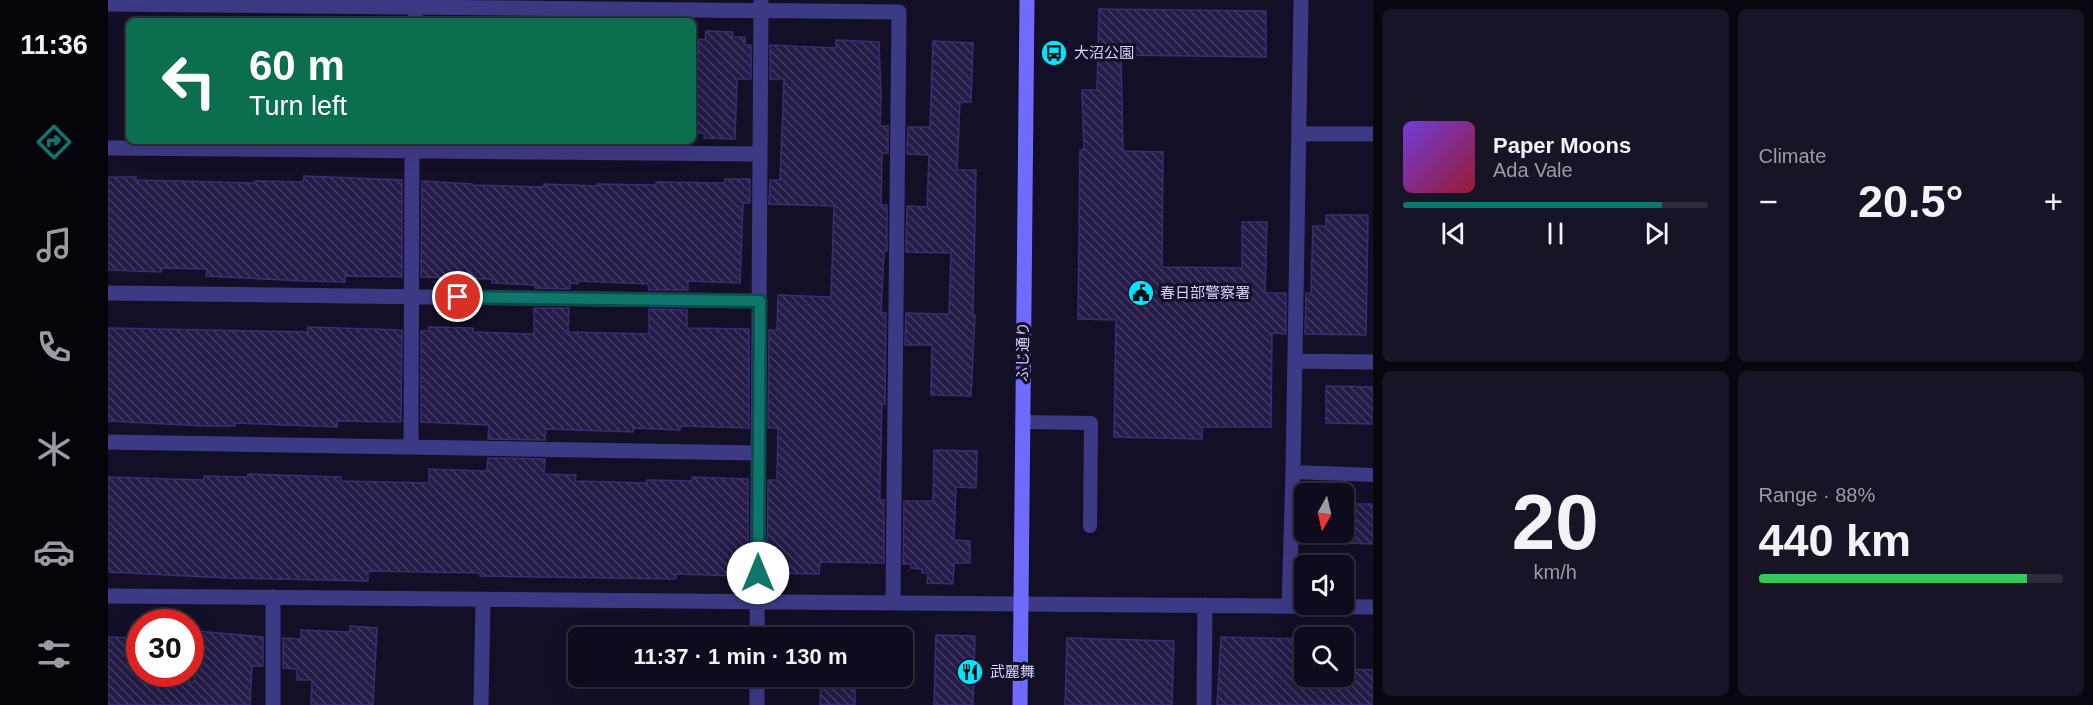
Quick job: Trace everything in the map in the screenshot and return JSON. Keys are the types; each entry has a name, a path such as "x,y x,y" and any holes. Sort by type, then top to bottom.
{"street":[{"name":"ふじ通り","path":"1020,705 1028,0"},
{"path":"1289,606 1301,0"},
{"path":"108,4 416,13 761,5 899,12 893,602"},
{"path":"757,627 761,5"},
{"path":"1300,134 1373,134"},
{"path":"108,148 412,146 759,154"},
{"path":"411,447 412,146"},
{"path":"108,293 760,301"},
{"path":"1295,361 1373,362"},
{"path":"108,442 758,453"},
{"path":"108,596 1373,607"},
{"path":"273,597 273,705"},
{"path":"481,705 483,600"},
{"path":"1204,705 1205,605"},
{"path":"757,687 757,705"}],"lane":[{"path":"1022,422 1091,423 1090,526"},
{"path":"1293,472 1373,475"}],"building":[{"path":"1099,9 1266,11 1266,57 1121,55 1123,151 1163,152 1162,267 1242,268 1242,222 1267,222 1265,293 1286,293 1286,334 1272,333 1271,427 1202,427 1202,439 1114,437 1116,320 1078,319 1080,150 1084,150 1082,90 1097,90"},
{"path":"706,31 733,32 732,37 745,37 745,45 751,45 751,79 737,79 735,139 704,138 704,133 696,133 699,39 705,40"},
{"path":"836,40 879,42 880,126 888,126 888,153 882,153 881,205 887,205 887,251 884,251 881,312 886,313 885,404 882,404 880,483 880,500 884,500 884,563 820,562 819,574 767,573 768,480 777,480 778,428 768,428 769,330 777,330 778,295 831,297 834,206 769,204 770,180 780,180 784,79 770,79 770,45 836,48"},
{"path":"933,41 973,43 971,102 960,102 957,170 976,170 973,315 975,315 971,396 931,395 932,345 905,345 906,313 949,314 951,253 906,252 907,206 927,207 929,155 907,154 908,127 930,127"},
{"path":"304,176 402,180 402,277 345,276 345,282 206,276 207,269 162,268 161,272 108,270 108,177 136,177 136,180 256,183 255,181 303,182"},
{"path":"725,179 750,179 750,203 743,203 740,283 688,281 688,290 649,290 648,284 578,281 578,284 570,283 570,289 492,283 492,279 421,277 422,181 544,187 544,184 597,186 597,184 656,185 656,182 724,183"},
{"path":"1326,215 1368,215 1366,335 1305,334 1306,293 1311,293 1313,226 1326,226"},
{"path":"534,308 569,308 568,332 649,334 649,309 687,310 687,328 749,329 749,428 680,426 680,430 633,428 633,432 546,429 545,440 488,439 489,425 421,422 421,331 429,331 429,327 473,328 473,332 534,334"},
{"path":"308,327 402,330 401,422 337,421 337,427 235,423 235,426 203,426 108,421 108,328 308,332"},
{"path":"1326,386 1373,387 1373,424 1326,423"},
{"path":"934,450 977,451 976,488 956,487 954,540 970,541 970,563 954,563 953,584 927,583 928,573 922,573 922,569 911,568 911,564 903,564 904,501 933,501"},
{"path":"488,458 545,459 544,474 576,475 575,481 647,483 647,480 692,481 692,477 748,479 748,572 740,572 740,576 676,574 676,579 480,576 480,573 368,571 368,581 227,578 108,572 108,477 204,480 204,476 248,477 248,474 341,477 341,481 429,483 429,469 487,471"},
{"path":"1354,504 1373,504 1373,544 1344,543 1354,543"},
{"path":"350,626 377,628 373,705 311,705 312,680 297,680 297,669 283,668 283,638 301,639 301,630 350,632"},
{"path":"204,632 263,637 263,666 252,666 250,705 108,705 108,637 126,638 126,687 204,687"},
{"path":"936,635 975,636 973,705 934,705"},
{"path":"1221,637 1294,639 1294,687 1354,687 1354,669 1373,670 1373,705 1217,705"},
{"path":"1067,638 1174,641 1172,705 1065,705"},
{"path":"821,687 855,687 855,705 820,705"}],"place":[{"name":"大沼公園","path":"1054,53"},
{"name":"春日部警察署","path":"1141,293"},
{"name":"武麗舞","path":"970,672"}],"route":[{"path":"458,297 760,301 758,573"}]}
